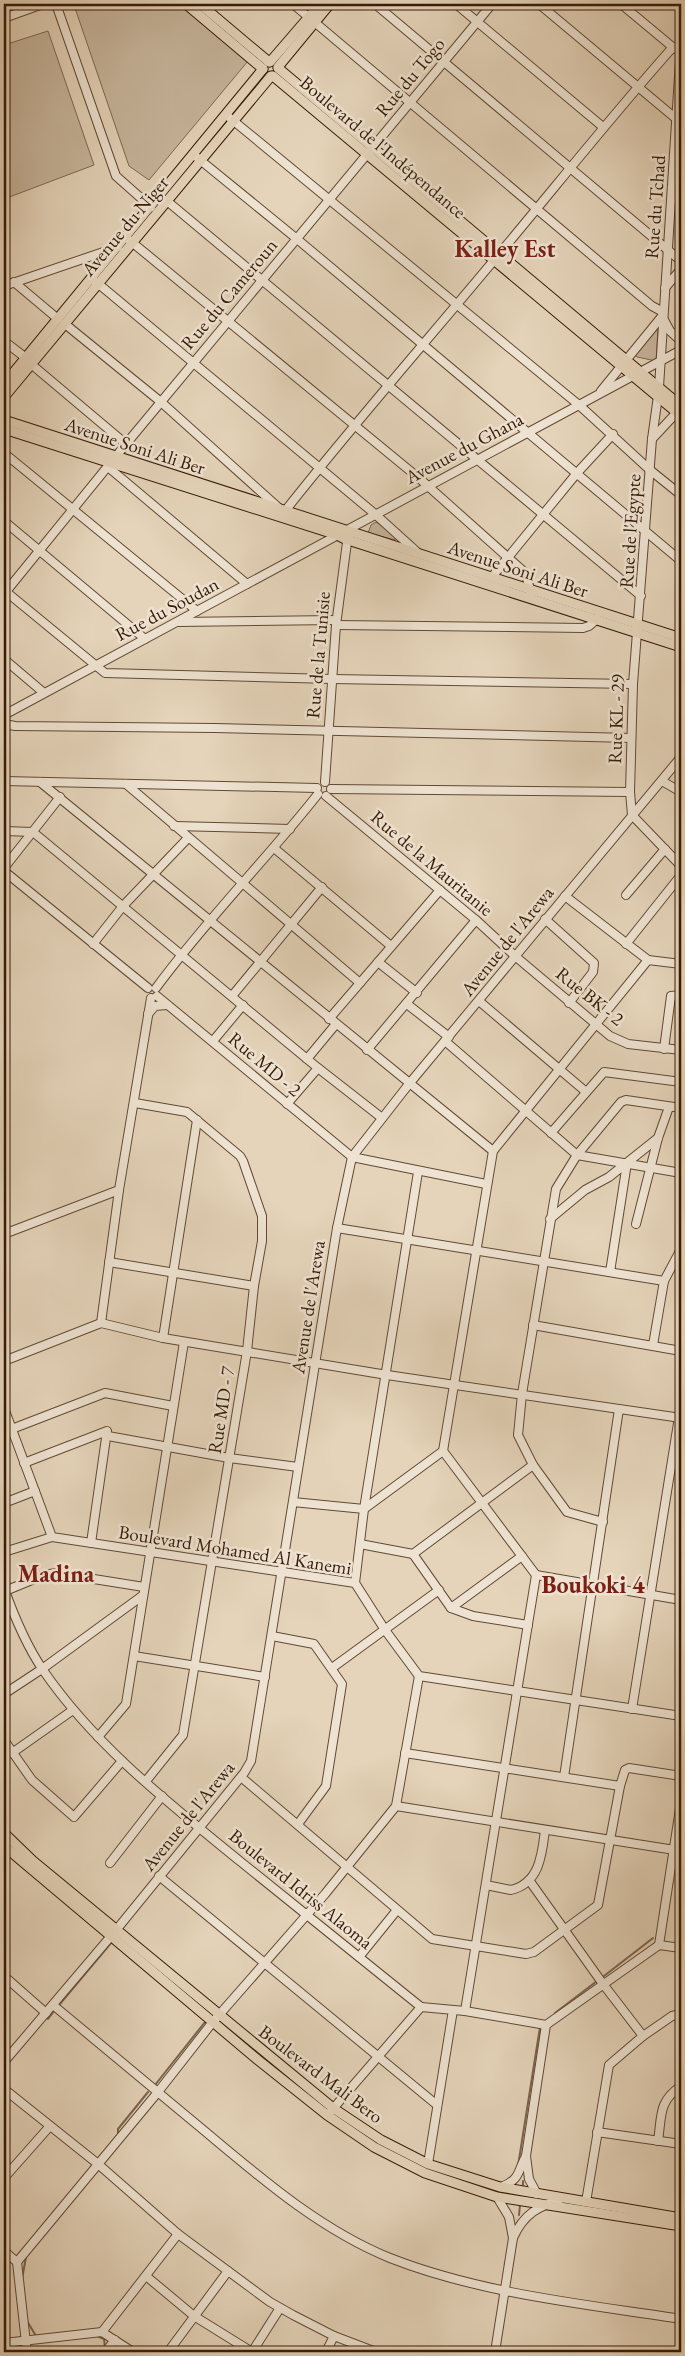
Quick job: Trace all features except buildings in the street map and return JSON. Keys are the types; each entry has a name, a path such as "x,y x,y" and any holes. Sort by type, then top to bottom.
{"main road":[{"name":"Boulevard de l'Indépendance","path":"186,4 372,147 496,257"},
{"name":"Boulevard de l'Indépendance","path":"200,4 366,156 496,257 680,410"},
{"name":"Avenue du Niger","path":"312,20 320,4"},
{"name":"Avenue du Niger","path":"95,281 118,246 129,240 151,207 197,158 312,20 330,4"},
{"name":"Avenue du Niger","path":"4,384 28,361 129,240 167,201 197,158"},
{"name":"Avenue du Niger","path":"4,397 28,361"},
{"name":"Avenue Soni Ali Ber","path":"4,420 112,462 284,511 311,523"},
{"name":"Avenue Soni Ali Ber","path":"4,430 311,523"},
{"path":"311,523 344,534"},
{"name":"Avenue Soni Ali Ber","path":"344,534 418,553 492,578 597,619 681,638"},
{"name":"Avenue Soni Ali Ber","path":"344,534 424,563 531,594 638,629 681,647"},
{"name":"Boulevard Mali Bero","path":"4,1833 32,1861 212,2023 330,2111 428,2164 500,2187 681,2218"},
{"name":"Boulevard Mali Bero","path":"4,1846 220,2015 374,2147 425,2173 497,2197 681,2226"}],"street":[{"path":"4,18 43,4"},
{"path":"56,4 116,176 151,207"},
{"path":"293,4 663,315 670,331 681,341"},
{"path":"375,4 681,261"},
{"path":"456,4 602,127"},
{"name":"Rue du Togo","path":"372,147 492,4"},
{"path":"539,4 679,122"},
{"path":"14,282 161,402 284,511 602,127 677,46 622,4"},
{"name":"Rue du Tchad","path":"658,391 672,187 679,122 681,54 677,46"},
{"path":"230,118 579,405 613,434 650,470 681,495"},
{"name":"Rue du Cameroun","path":"4,592 75,509 126,444 372,147"},
{"path":"197,158 423,344 681,561"},
{"path":"672,187 681,194"},
{"path":"167,201 641,596"},
{"path":"129,240 428,486 508,557 527,578 531,594"},
{"path":"4,286 118,246"},
{"path":"665,288 681,269"},
{"path":"95,281 375,514 418,553 424,563"},
{"path":"624,362 663,315"},
{"path":"4,342 126,444"},
{"name":"Avenue du Ghana","path":"344,534 375,514 681,350"},
{"name":"Avenue du Ghana","path":"598,394 624,362"},
{"path":"652,439 658,391"},
{"path":"652,439 680,410"},
{"path":"492,578 577,473 613,434"},
{"name":"Rue de l'Egypte","path":"638,629 652,439"},
{"path":"4,452 197,611"},
{"path":"112,462 248,584"},
{"path":"4,521 145,639"},
{"name":"Rue du Soudan","path":"4,715 344,534"},
{"name":"Rue de la Tunisie","path":"325,782 344,534"},
{"path":"4,592 104,673 633,684"},
{"path":"177,622 336,622 583,628 589,626 597,619"},
{"name":"Rue KL - 29","path":"632,815 630,792 631,738 638,629"},
{"path":"4,659 44,694"},
{"path":"4,724 15,726 631,738"},
{"name":"Avenue de l'Arewa","path":"4,2062 200,1828 241,1777 251,1761 337,1228 352,1157 409,1084 681,757"},
{"path":"4,781 126,784 320,793 331,789 630,792"},
{"path":"662,781 681,792"},
{"path":"40,782 261,961 332,1022 493,1151"},
{"path":"101,1323 119,1190 153,993 181,954 320,793 320,783 325,782 330,785 331,789"},
{"path":"126,784 360,984"},
{"name":"Rue de la Mauritanie","path":"320,793 476,920 515,956"},
{"path":"4,869 60,797"},
{"path":"632,815 681,866"},
{"path":"174,826 290,829"},
{"path":"4,831 32,832 318,1068 382,1118"},
{"path":"93,944 123,906 188,838"},
{"path":"274,848 392,946"},
{"path":"626,895 665,849"},
{"name":"Rue MD - 2","path":"4,869 352,1157"},
{"path":"626,944 681,875"},
{"path":"232,996 322,887"},
{"path":"307,1059 360,984 440,890"},
{"path":"565,896 648,960 681,964"},
{"path":"367,1050 476,920"},
{"path":"545,920 594,964 593,972 569,1003"},
{"name":"Rue BK - 2","path":"515,956 596,1026 621,1041 664,1049 681,1050"},
{"path":"293,1502 364,1509 443,1451 456,1385 486,1184 493,1151 648,960"},
{"path":"378,962 416,993"},
{"path":"664,1049 671,996 675,994 681,995"},
{"path":"479,1001 585,1091"},
{"path":"407,1004 577,1154 681,1173"},
{"path":"148,1014 155,1006 167,1005"},
{"path":"212,1041 243,1005"},
{"path":"287,1104 318,1068"},
{"path":"551,1133 585,1091 604,1072 681,1082"},
{"path":"602,1522 567,1512 533,1466 518,1435 532,1325 550,1220 556,1189 577,1154 623,1100 681,1108"},
{"name":"Rue MD - 7","path":"135,1103 183,1110 197,1120 243,1161 262,1216 262,1241 254,1286 247,1351 182,1738 146,1780"},
{"path":"636,1224 658,1138 669,1107"},
{"path":"163,1338 197,1120"},
{"path":"550,1220 586,1190 627,1163 658,1138"},
{"path":"352,1157 418,1172 486,1184"},
{"path":"610,1272 627,1163"},
{"path":"355,1583 364,1509 387,1375 418,1172"},
{"path":"4,1234 119,1190"},
{"path":"337,1228 664,1281"},
{"path":"653,1345 664,1281 681,1250"},
{"path":"109,1262 254,1286"},
{"path":"4,1361 101,1323 184,1342 387,1375 680,1417 632,1709"},
{"path":"532,1325 681,1351"},
{"path":"98,1736 125,1707 184,1342"},
{"path":"8,1430 105,1393 173,1406"},
{"path":"4,1408 8,1430 24,1463 52,1537 4,1552"},
{"path":"564,1777 620,1409"},
{"path":"24,1463 107,1431 108,1436 90,1543"},
{"path":"108,1436 229,1458 298,1467"},
{"path":"443,1451 536,1575 681,1600"},
{"path":"413,1554 533,1466"},
{"path":"4,1503 35,1491"},
{"name":"Boulevard Mohamed Al Kanemi","path":"52,1537 355,1583 384,1630 419,1676"},
{"path":"360,1544 413,1554 451,1608 473,1616 528,1625"},
{"path":"451,1608 522,1556"},
{"path":"4,1590 44,1575 56,1573 143,1592"},
{"path":"465,2011 536,1575"},
{"name":"Boulevard Idriss Alaoma","path":"4,1590 6,1603 42,1669 73,1710 122,1761 200,1828 421,2007"},
{"path":"332,1668 439,1590"},
{"path":"4,1694 42,1669 143,1592"},
{"path":"272,1636 314,1644 332,1668 342,1687 326,1786 298,1824"},
{"path":"134,1656 265,1677"},
{"path":"27,2352 18,2262 158,2092 212,2023 348,1867 396,1806 419,1676 681,1716"},
{"path":"12,1753 73,1710"},
{"path":"4,1740 39,1787 74,1817 122,1761"},
{"path":"405,1752 620,1786"},
{"path":"241,1777 432,1939 530,1954 598,1904 620,1786 625,1770 629,1768 681,1776"},
{"path":"110,1863 162,1796"},
{"path":"659,1945 678,1851 681,1802"},
{"path":"396,1806 678,1851"},
{"path":"486,1885 511,1890 529,1880 540,1864 545,1830"},
{"path":"159,1876 437,2105"},
{"path":"529,1880 603,1984 643,2036"},
{"path":"359,1957 397,1910"},
{"path":"330,2111 421,2007 465,2011 546,2025 659,1945 681,1948"},
{"path":"4,1976 46,2013"},
{"path":"53,2005 275,2190 348,2237 389,2257 431,2272 505,2290 681,2319"},
{"path":"428,2164 453,2010"},
{"path":"586,2202 596,2132 609,2065 643,2036 672,2016 681,2014"},
{"path":"500,2187 518,2177 526,2156 546,2025"},
{"path":"658,2140 665,2101 670,2094 681,2086"},
{"path":"4,2089 98,2164 178,2234 228,2272 280,2308 334,2336 376,2352"},
{"path":"4,2178 50,2126"},
{"path":"596,2132 681,2144"},
{"path":"526,2156 529,2179 537,2194"},
{"path":"497,2197 509,2216 514,2238"},
{"path":"495,2352 514,2238 520,2223 543,2205 562,2198"},
{"path":"102,2332 178,2234"},
{"path":"4,2252 18,2262"},
{"path":"168,2352 228,2272"},
{"path":"146,2276 194,2316 252,2352 280,2308"},
{"path":"4,2343 102,2332 133,2352"},
{"path":"326,2352 334,2336"},
{"path":"105,2352 115,2340"}],"shaded area":[{"path":"86,4 179,4 248,61 149,180 129,166 75,8"},
{"path":"48,31 94,165 4,199 4,45"},
{"path":"658,328 656,361 637,357 635,354"},
{"path":"376,522 395,535 395,540 368,533 371,525"}],"waterway":[{"path":"604,1976 653,1938"},
{"path":"59,2005 111,1943"},
{"path":"555,2013 597,1981"},
{"path":"48,2019 54,2011"},
{"path":"155,2085 205,2022"},
{"path":"518,2166 540,2027"},
{"path":"118,2136 118,2129 148,2092"},
{"path":"519,2215 520,2205"},
{"path":"22,2279 26,2257"},
{"path":"27,2321 36,2336"},
{"path":"97,2336 104,2339 105,2348"}],"district":[{"name":"Kalley Est","path":"505,248"},
{"name":"Madina","path":"56,1573"},
{"name":"Boukoki 4","path":"593,1584"}]}
